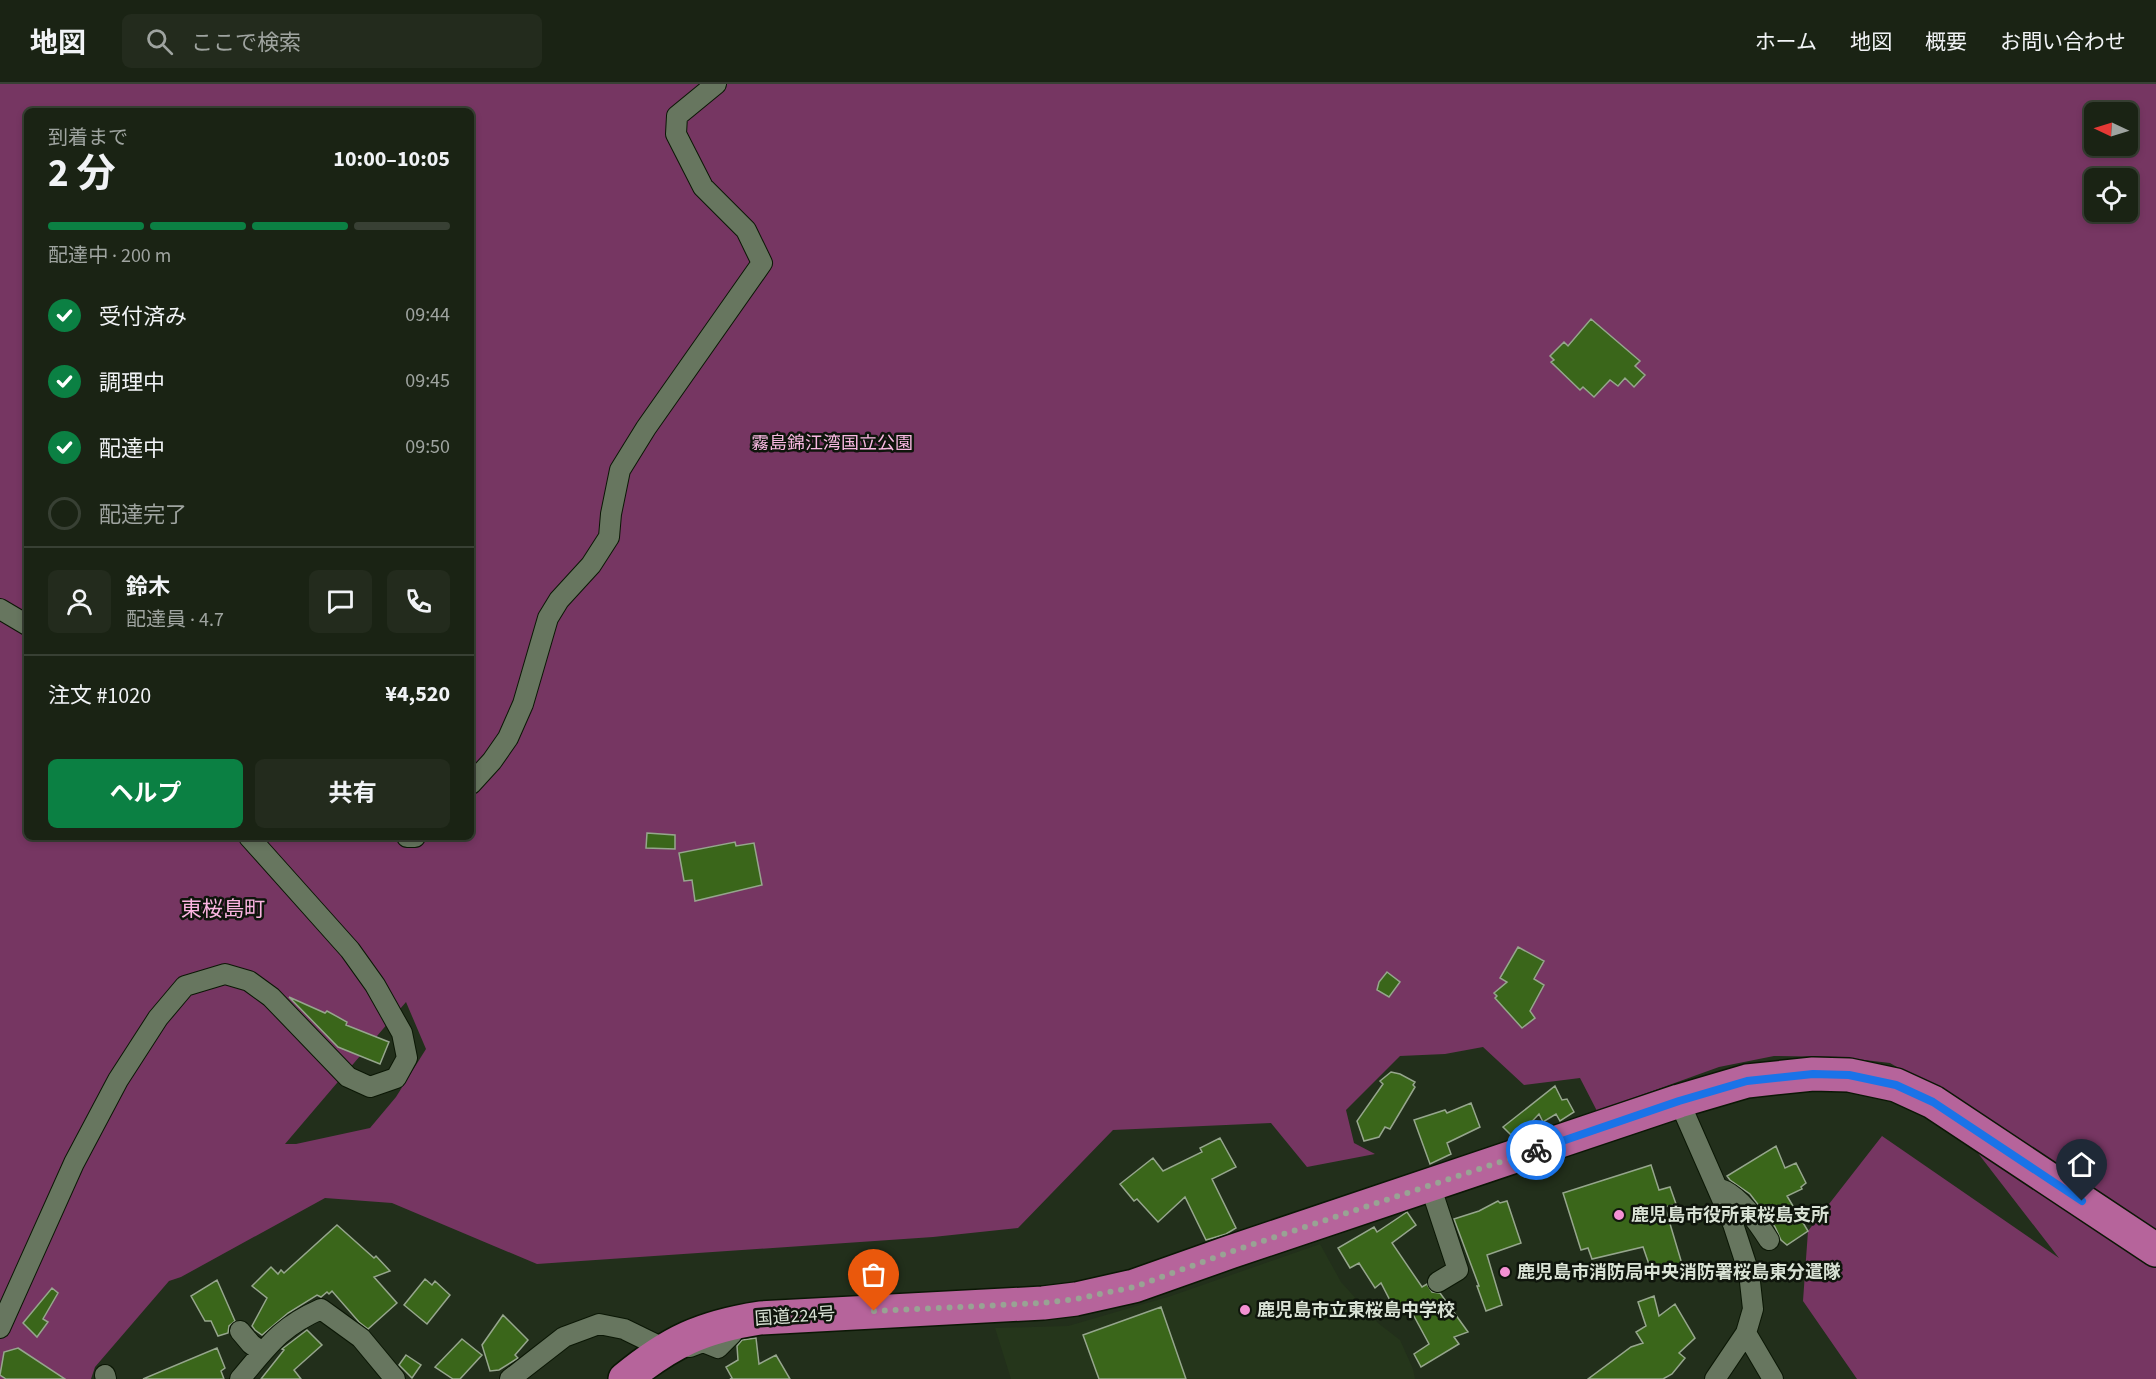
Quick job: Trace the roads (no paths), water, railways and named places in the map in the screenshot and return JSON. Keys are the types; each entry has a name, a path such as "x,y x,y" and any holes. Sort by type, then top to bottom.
{"highway":[{"name":"国道224号","path":"645,1363 701,1331 727,1323 760,1318 979,1307 1076,1299 1134,1287 1679,1101 1747,1081 1813,1074 1849,1075 1896,1085 1933,1102 2156,1250"}],"street":[{"path":"474,780 508,738 523,704 548,618 559,600 591,565 609,537 620,470 646,428 762,262 746,230 703,187 676,134 677,116 716,84"},
{"path":"0,609 24,623"},
{"path":"0,1328 74,1163 118,1080 158,1018 185,986 225,974 249,981 271,997 348,1077 370,1087 396,1078 407,1058 402,1033 375,984 350,950 260,841"},
{"path":"1679,1101 1734,1224 1749,1273 1753,1309 1746,1333 1715,1379"},
{"path":"1430,1185 1458,1270 1438,1282"},
{"path":"1718,1188 1726,1191 1756,1220 1769,1239"},
{"path":"240,1379 276,1336 297,1320 321,1309 361,1338 395,1379"},
{"path":"510,1379 564,1337 599,1324 624,1329 645,1363 667,1364 687,1349 703,1342 729,1345"},
{"path":"240,1331 251,1344 262,1352"},
{"path":"1746,1333 1773,1379"}],"place":[{"name":"鹿児島市役所東桜島支所","path":"1619,1215"},
{"name":"鹿児島市消防局中央消防署桜島東分遣隊","path":"1505,1272"},
{"name":"鹿児島市立東桜島中学校","path":"1245,1310"}],"district":[{"name":"東桜島町","path":"223,909"}],"park label":[{"name":"霧島錦江湾国立公園","path":"832,443"}]}
